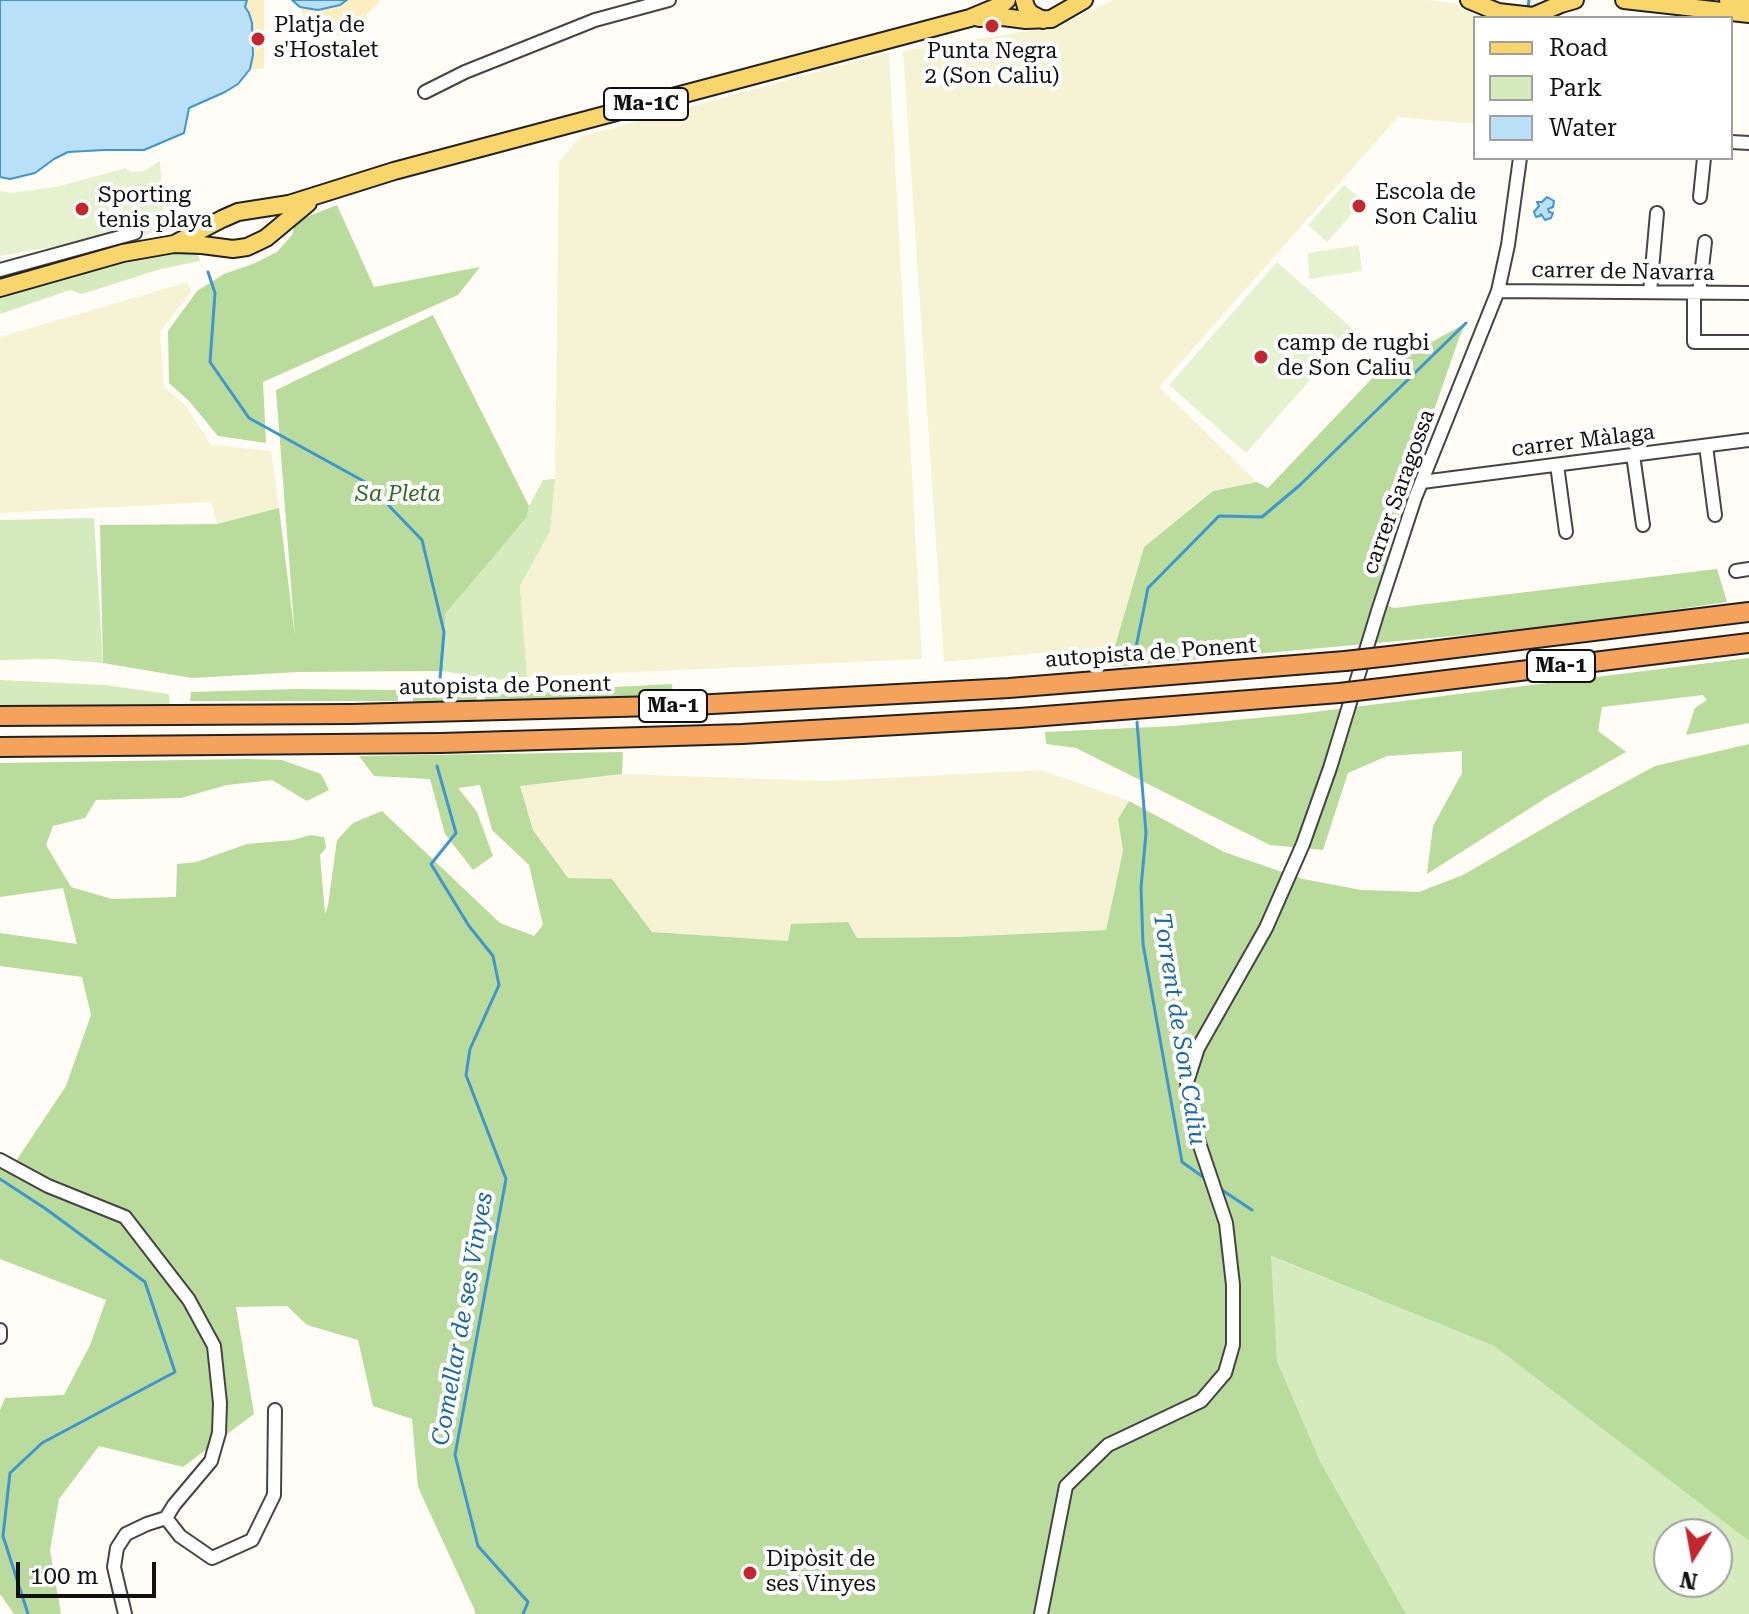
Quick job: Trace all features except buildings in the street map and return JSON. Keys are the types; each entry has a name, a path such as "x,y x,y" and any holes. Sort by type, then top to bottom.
{"highway":[{"path":"1700,619 1749,606"},
{"name":"Ma-1","path":"1700,619 1749,612"},
{"name":"autopista de Ponent","path":"0,716 352,714 739,703 1053,685 1345,661 1700,619"},
{"name":"Ma-1","path":"0,747 441,743 729,734 1005,719 1345,698 1373,689 1749,643"}],"main road":[{"name":"Ma-1C","path":"174,244 238,214 277,207 422,163 970,18 1007,0"},
{"path":"1024,0 1030,13 1050,18 1084,0"},
{"path":"1050,18 1062,11 1065,0"},
{"path":"1469,0 1494,6 1516,16"},
{"path":"1546,10 1575,0"},
{"path":"1624,0 1749,14"},
{"path":"1728,0 1749,2"},
{"name":"Ma-1C","path":"970,18 1050,18"},
{"name":"Ma-1C","path":"0,288 123,253 174,244 233,249 246,246 275,232 292,214 322,193"},
{"path":"238,214 255,215 261,225 260,236 246,246 234,244 226,233 226,227 238,214"}],"street":[{"path":"425,92 465,72 595,20 669,0"},
{"name":"carrer Saragossa","path":"1041,1614 1066,1486 1108,1445 1201,1401 1225,1373 1233,1345 1233,1285 1226,1223 1190,1116 1187,1082 1198,1048 1266,928 1303,844 1345,698 1422,482 1498,291 1520,160"},
{"path":"1700,197 1704,160"},
{"path":"1650,292 1657,213"},
{"path":"0,270 135,233"},
{"path":"1705,242 1696,293 1694,342 1749,342"},
{"name":"carrer de Navarra","path":"1498,291 1749,293"},
{"name":"carrer Màlaga","path":"1422,482 1749,440"},
{"path":"1706,446 1715,515"},
{"path":"1633,455 1643,525"},
{"path":"1557,465 1566,532"},
{"path":"0,1160 48,1186 125,1217 189,1300 214,1346 220,1403 219,1433 211,1461 166,1518 126,1534 117,1548 114,1567 125,1614"},
{"path":"0,1330 0,1337"},
{"path":"166,1518 180,1536 212,1558 252,1540 274,1495 275,1410"}],"shaded area":[{"path":"1113,0 1426,0 1453,3 1479,16 1473,16 1473,124 1398,117 1159,387 1257,482 1213,491 1144,547 1115,646 944,662 903,51 1064,23"},
{"path":"889,52 922,659 527,677 520,585 550,530 555,479 559,162 580,137"},
{"path":"188,282 191,292 160,331 164,387 186,406 211,445 271,451 279,508 217,524 211,502 0,513 0,337"},
{"path":"1041,770 1129,801 1118,819 1123,851 1106,930 856,938 848,923 791,925 788,941 652,932 612,879 568,879 533,829 520,786 622,774 826,781"}],"green space":[{"name":"Sporting tenis playa","path":"160,161 165,229 144,235 141,225 0,256 0,191 11,193 56,187 126,168 131,172 144,171"},
{"path":"1344,185 1363,201 1327,242 1308,225"},
{"path":"337,205 374,287 480,267 458,295 263,382 266,443 218,436 189,401 169,383 168,331 197,291 224,274 277,252 292,235 296,221"},
{"path":"1359,245 1362,271 1309,279 1308,253"},
{"path":"179,252 198,253 200,261 161,269 82,294 70,290 0,314 0,296 97,267"},
{"name":"camp de rugbi de Son Caliu","path":"1277,262 1354,330 1246,453 1169,385"},
{"name":"Sa Pleta","path":"433,315 529,506 527,517 445,614 443,671 298,672 192,678 103,663 100,525 217,524 279,508 295,637 276,390"},
{"path":"1466,323 1410,480 1374,600 1394,608 1717,569 1727,602 1552,627 1112,667 1115,646 1144,547 1213,491 1257,482 1268,488 1379,371"},
{"path":"555,479 550,531 520,586 527,677 495,680 443,671 444,614 527,517 529,506 543,480"},
{"path":"94,518 103,663 53,659 0,660 0,520"},
{"path":"1749,658 1749,723 1686,735 1695,708 1707,700 1703,695 1602,707 1598,731 1626,752 1549,796 1427,874 1433,826 1462,773 1462,751 1387,756 1348,773 1323,850 1270,845 1076,748 1046,744 1045,732 1175,726 1298,714"},
{"path":"0,680 104,685 169,694 170,707 0,707"},
{"path":"672,684 673,695 485,701 484,694"},
{"path":"434,688 477,696 476,701 413,702 413,689"},
{"path":"398,690 398,701 190,701 191,692"},
{"path":"1749,744 1749,1541 1733,1529 1733,1518 1719,1518 1494,1346 1271,1256 1277,1361 1320,1461 1406,1614 475,1614 418,1487 412,1419 373,1406 358,1340 307,1325 287,1306 236,1307 254,1414 183,1467 99,1446 59,1499 50,1550 61,1614 14,1614 0,1594 0,1410 5,1398 64,1395 90,1345 106,1300 0,1259 0,1170 9,1156 16,1161 66,1086 91,1015 82,977 0,966 0,933 77,944 63,888 0,897 0,763 282,760 321,774 329,790 307,801 272,780 227,785 181,798 96,800 85,818 53,826 46,845 71,887 112,899 176,897 177,864 196,862 247,844 293,840 310,835 324,837 326,848 320,855 325,914 337,840 353,823 382,811 500,923 534,936 543,925 529,865 492,830 480,785 458,788 477,812 493,856 473,870 445,834 430,779 374,776 359,756 623,752 622,774 520,786 533,830 568,878 612,879 652,932 788,941 791,924 848,922 857,938 1106,930 1123,851 1118,819 1129,801 1224,852 1303,879 1361,890 1419,892 1463,875 1655,766"},
{"path":"1270,1256 1494,1346 1719,1518 1653,1518 1653,1598 1733,1598 1733,1529 1749,1541 1749,1614 1406,1614 1320,1461 1277,1361"}],"sand":[{"name":"Platja de s'Hostalet","path":"247,0 264,0 264,68 250,69 253,55 245,7"},
{"path":"347,0 381,0 354,35 311,35 300,7 318,10 340,5"}],"water":[{"path":"0,0 247,0 245,7 252,23 250,69 238,84 189,108 184,133 144,150 68,152 35,173 10,179 0,177"},
{"path":"292,0 347,0 340,5 318,10 300,7"},
{"path":"1547,197 1554,201 1553,207 1548,209 1553,213 1551,218 1545,220 1541,214 1536,217 1534,212 1539,206 1537,202"}],"waterway":[{"name":"Torrent de Son Caliu","path":"1528,7 1529,0"},
{"name":"Comellar de ses Vinyes","path":"208,272 215,293 210,362 249,418 367,483 422,540 444,632 439,691"},
{"name":"Torrent de Son Caliu","path":"1133,662 1148,588 1219,516 1262,517 1300,485 1466,323"},
{"name":"Torrent de Son Caliu","path":"1137,722 1146,833 1141,888 1143,944 1182,1162 1206,1179"},
{"name":"Comellar de ses Vinyes","path":"437,766 456,833 431,864 469,926 493,956 499,985 470,1049 466,1075 506,1179 455,1455 478,1546 528,1602 523,1614"},
{"path":"0,1179 145,1282 175,1372 42,1443 10,1473 3,1536 28,1614"},
{"name":"Torrent de Son Caliu","path":"1219,1188 1252,1210"}],"place":[{"name":"Punta Negra 2 (Son Caliu)","path":"992,26"},
{"name":"Platja de s'Hostalet","path":"258,39"},
{"name":"Escola de Son Caliu","path":"1359,206"},
{"name":"Sporting tenis playa","path":"82,209"},
{"name":"camp de rugbi de Son Caliu","path":"1261,357"},
{"name":"Dipòsit de ses Vinyes","path":"750,1573"}]}
